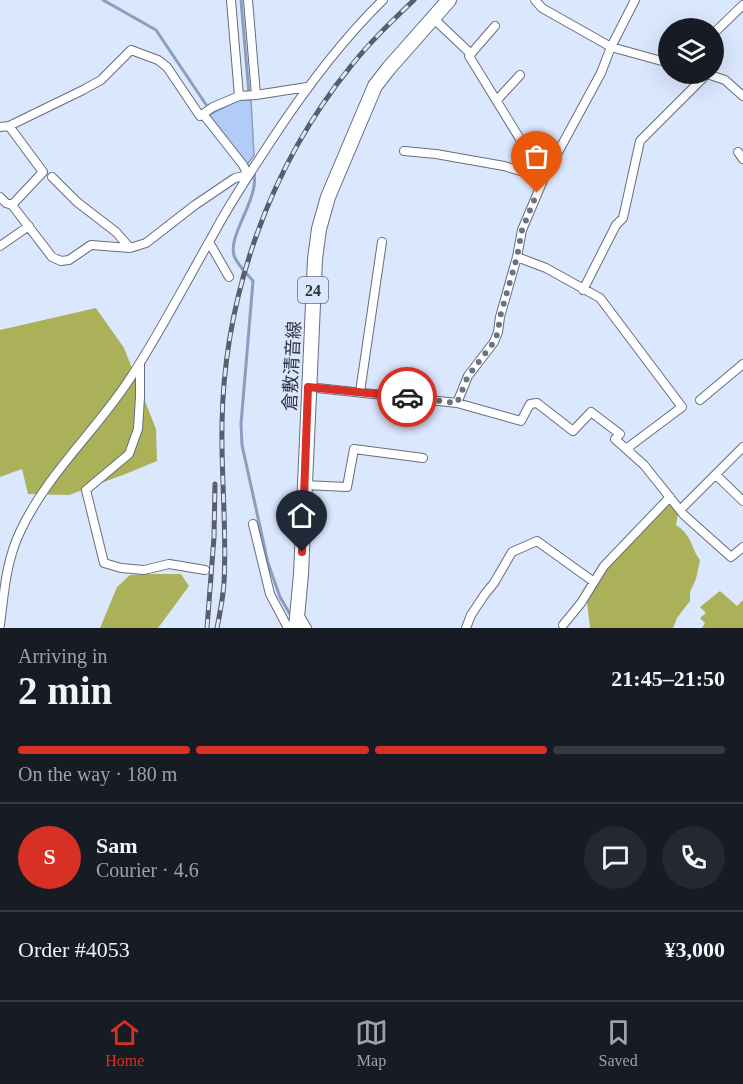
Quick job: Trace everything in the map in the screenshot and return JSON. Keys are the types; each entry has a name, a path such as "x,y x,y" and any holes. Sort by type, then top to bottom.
{"main road":[{"name":"倉敷清音線","path":"297,623 315,259 319,229 328,197 375,86 449,0"}],"street":[{"path":"231,0 249,95"},
{"path":"248,0 249,95"},
{"path":"0,625 8,563 20,531 41,494 140,363 249,174 307,87 356,27 383,0"},
{"path":"535,0 542,8 611,46 658,60"},
{"path":"457,403 468,376 494,342 498,332 522,230 544,178 601,73 611,46 635,0"},
{"path":"724,23 743,5"},
{"path":"433,18 471,54"},
{"path":"495,26 469,56 544,178"},
{"path":"12,205 43,172 5,127 101,80 131,50 158,60 167,67 200,116 207,111 249,95 307,87"},
{"path":"497,100 520,75"},
{"path":"724,80 743,96"},
{"path":"583,290 616,225 623,218 640,141 697,84"},
{"path":"207,111 249,174"},
{"path":"404,151 504,166 544,178"},
{"path":"0,196 6,203 12,205 52,256 61,261 69,260 91,245 130,248 146,243 235,178 249,174"},
{"path":"52,177 76,202 116,232 130,248"},
{"path":"0,246 28,226"},
{"path":"209,242 229,277"},
{"path":"360,392 382,242"},
{"path":"517,257 546,268 600,298 682,407 626,449"},
{"path":"140,363 138,429 129,454 86,490 104,563 121,568 144,570 169,564 205,570"},
{"path":"700,400 743,364"},
{"path":"308,387 457,403 521,421 530,404 537,404 573,431 591,411 620,434 615,439 644,465 680,510 731,557 743,547"},
{"path":"680,510 743,447"},
{"path":"304,485 347,487 354,449 423,458"},
{"path":"716,475 743,501"},
{"path":"563,626 581,603 604,566 670,497"},
{"path":"253,524 270,594 297,623"},
{"path":"466,628 471,615 494,583 512,552 537,542 594,582"}],"green space":[{"path":"96,308 124,348 156,429 157,461 69,495 28,494 22,469 0,477 0,330"},
{"path":"670,504 678,514 676,525 688,537 700,560 696,579 690,592 690,601 677,618 673,628 590,628 587,602 608,566 665,505"},
{"path":"181,574 189,586 158,628 100,628 117,587 130,575"},
{"path":"720,591 737,606 743,600 743,628 702,628 705,623 700,618 706,613 700,607"}],"water":[{"path":"241,99 251,100 254,155 247,165 209,115"}],"waterway":[{"path":"103,0 156,30 209,109"},
{"path":"241,0 249,94"},
{"path":"254,172 252,194 238,229 233,249 235,258 253,281 241,424 242,445 268,563 280,597 291,616"}],"railway":[{"path":"217,628 223,594 225,563 222,444 225,376 242,280 275,189 322,105 373,40 414,0"},
{"path":"207,628 214,537 215,484"}],"way so far":[{"path":"407,397 457,403 468,376 494,342 498,332 522,230 537,193"}],"route":[{"path":"302,552 308,387 407,397"}]}
